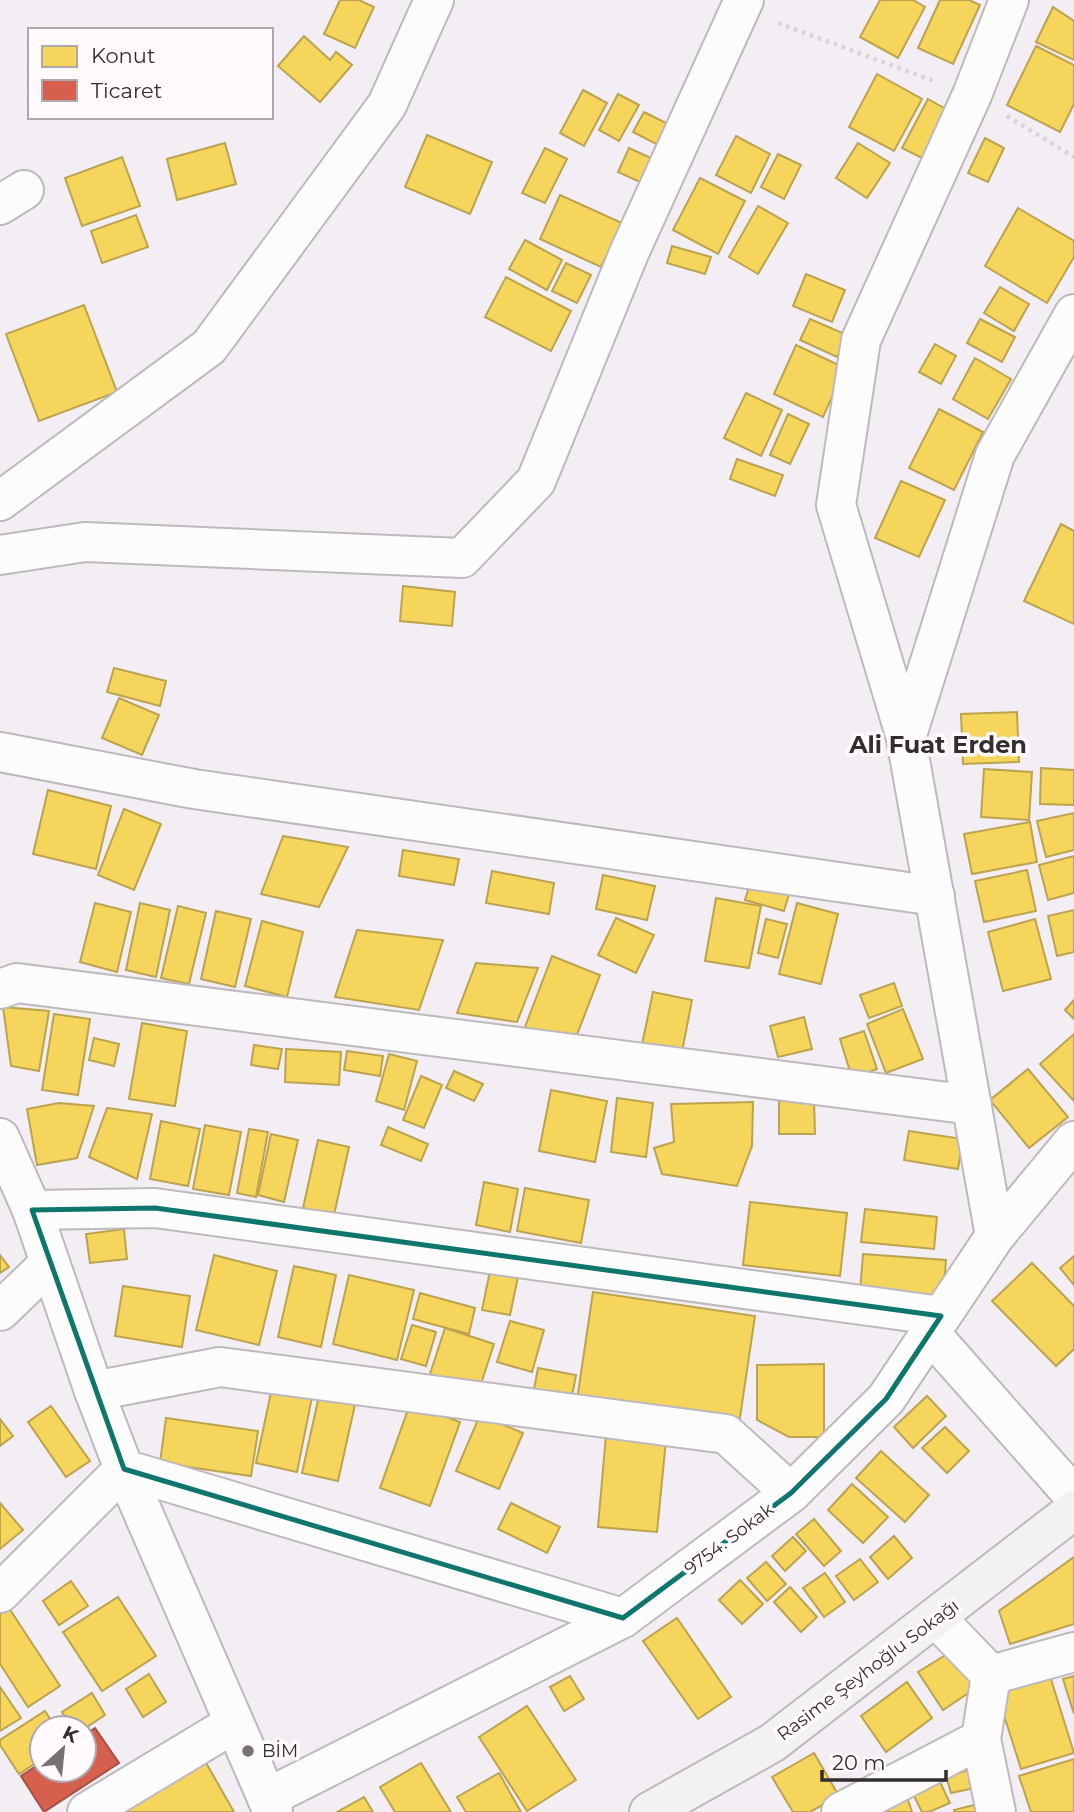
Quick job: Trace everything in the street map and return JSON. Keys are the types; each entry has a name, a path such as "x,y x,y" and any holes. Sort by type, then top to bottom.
{"main road":[{"name":"Rasime Şeyhoğlu Sokağı","path":"649,1812 772,1744 1074,1510"}],"street":[{"path":"0,500 209,347 387,105 434,0"},
{"path":"995,1236 906,738 836,505 861,340 972,95 1009,0"},
{"path":"0,555 85,542 462,558 536,481 629,253 742,4"},
{"path":"906,738 995,454 1074,314"},
{"path":"0,752 194,789 935,896"},
{"path":"0,989 17,983 972,1104"},
{"path":"0,1138 32,1210 94,1391 124,1469 270,1805"},
{"name":"9754. Sokak","path":"270,1805 623,1618 791,1493 886,1399 995,1236 1074,1141"},
{"path":"32,1210 155,1208 936,1325 1074,1496"},
{"path":"0,1311 50,1263"},
{"path":"94,1391 220,1367 726,1434 791,1493"},
{"path":"0,1593 124,1469"},
{"path":"124,1469 623,1618"},
{"path":"936,1618 991,1675"},
{"path":"991,1675 1074,1652"},
{"path":"991,1675 981,1739 996,1812"},
{"path":"87,1812 233,1724"},
{"path":"841,1812 981,1739"}],"path":[{"path":"742,4 972,95 1074,157"}],"highlighted area":[{"path":"155,1208 941,1316 886,1399 791,1493 623,1618 124,1469 32,1210"}],"building: Konut":[{"path":"340,0 359,0 374,7 355,48 324,34"},
{"path":"880,0 913,0 925,7 898,58 860,37"},
{"path":"940,0 969,0 980,5 953,64 918,48"},
{"path":"1053,7 1074,21 1074,60 1036,42"},
{"path":"304,36 330,60 336,52 352,65 320,102 278,66"},
{"path":"1036,46 1074,65 1074,104 1060,132 1007,105"},
{"path":"877,74 922,99 894,151 849,127"},
{"path":"583,90 607,103 584,146 560,133"},
{"path":"618,94 639,105 619,141 599,130"},
{"path":"928,99 951,112 926,160 902,148"},
{"path":"644,112 670,125 660,146 633,132"},
{"path":"427,135 492,162 470,214 405,187"},
{"path":"736,136 770,154 751,193 716,175"},
{"path":"985,138 1004,148 988,182 968,173"},
{"path":"225,143 236,184 177,200 167,159"},
{"path":"858,143 890,163 867,198 836,178"},
{"path":"545,148 567,159 545,203 522,193"},
{"path":"629,148 653,159 642,183 618,172"},
{"path":"778,154 801,165 784,199 761,187"},
{"path":"122,157 140,206 82,226 65,178"},
{"path":"700,178 745,201 718,254 673,230"},
{"path":"560,195 622,223 601,267 540,239"},
{"path":"758,206 788,223 758,274 729,257"},
{"path":"1018,208 1074,241 1074,257 1047,303 985,266"},
{"path":"136,215 148,247 102,263 91,231"},
{"path":"525,240 562,260 547,290 509,269"},
{"path":"672,246 711,257 705,274 667,263"},
{"path":"566,263 591,275 577,303 552,291"},
{"path":"806,274 845,290 832,322 793,306"},
{"path":"506,277 571,311 551,351 485,317"},
{"path":"1000,287 1029,304 1014,331 984,313"},
{"path":"84,305 117,392 39,421 6,334"},
{"path":"810,319 847,335 837,357 800,340"},
{"path":"980,319 1015,337 1002,362 967,343"},
{"path":"935,344 956,356 941,384 919,372"},
{"path":"796,345 845,368 823,417 774,394"},
{"path":"975,358 1011,379 988,419 953,399"},
{"path":"746,393 782,410 761,456 724,438"},
{"path":"939,409 983,432 954,490 909,468"},
{"path":"788,414 809,424 790,464 770,455"},
{"path":"737,459 783,475 775,496 730,479"},
{"path":"901,481 945,500 919,557 875,538"},
{"path":"1061,524 1074,531 1074,624 1024,601"},
{"path":"403,586 455,592 452,626 400,621"},
{"path":"114,668 166,681 160,706 107,692"},
{"path":"119,698 159,715 142,755 102,738"},
{"path":"1017,712 1019,762 963,764 961,714"},
{"path":"1041,768 1074,770 1074,805 1040,804"},
{"path":"984,769 1032,772 1029,820 981,817"},
{"path":"48,790 111,806 96,869 33,854"},
{"path":"124,809 161,824 134,890 98,875"},
{"path":"1074,813 1074,850 1046,857 1037,821"},
{"path":"1030,822 1037,862 972,874 964,834"},
{"path":"283,836 348,847 319,907 261,894"},
{"path":"403,850 459,859 454,885 399,876"},
{"path":"1074,856 1074,893 1048,900 1039,865"},
{"path":"1027,870 1036,911 984,922 975,881"},
{"path":"492,871 554,883 549,914 486,903"},
{"path":"603,875 655,886 647,920 596,909"},
{"path":"752,877 791,888 784,911 745,900"},
{"path":"716,898 761,906 749,968 705,961"},
{"path":"95,903 131,912 117,972 80,962"},
{"path":"140,903 170,910 156,977 126,970"},
{"path":"797,903 838,914 821,984 779,974"},
{"path":"178,906 206,913 189,984 161,978"},
{"path":"1074,910 1074,952 1057,956 1048,916"},
{"path":"216,911 251,919 235,987 201,979"},
{"path":"616,918 654,935 636,973 598,955"},
{"path":"766,919 787,924 778,958 758,953"},
{"path":"1035,919 1051,979 1003,991 988,932"},
{"path":"262,921 303,932 287,997 245,986"},
{"path":"357,930 443,940 419,1010 335,997"},
{"path":"552,956 600,975 573,1045 525,1027"},
{"path":"476,963 538,968 517,1022 457,1013"},
{"path":"894,983 902,1006 869,1018 860,995"},
{"path":"653,992 692,1000 681,1057 641,1049"},
{"path":"1074,1000 1074,1019 1065,1010"},
{"path":"3,1007 49,1011 39,1071 11,1066"},
{"path":"903,1009 923,1059 886,1073 867,1024"},
{"path":"54,1014 90,1019 78,1095 42,1090"},
{"path":"804,1017 812,1049 778,1057 770,1026"},
{"path":"142,1023 187,1031 175,1106 129,1099"},
{"path":"864,1031 877,1069 852,1078 840,1039"},
{"path":"1074,1034 1074,1101 1040,1064"},
{"path":"94,1038 119,1044 114,1066 89,1060"},
{"path":"254,1045 282,1049 278,1069 251,1065"},
{"path":"286,1049 341,1052 339,1085 285,1082"},
{"path":"347,1051 383,1056 380,1076 344,1070"},
{"path":"389,1054 417,1061 404,1110 376,1101"},
{"path":"1028,1069 1068,1117 1029,1148 990,1100"},
{"path":"454,1071 483,1084 474,1101 446,1088"},
{"path":"421,1076 442,1085 424,1128 403,1120"},
{"path":"551,1090 607,1101 595,1162 539,1151"},
{"path":"617,1098 653,1103 646,1157 611,1152"},
{"path":"779,1101 814,1101 815,1134 779,1134"},
{"path":"753,1102 752,1146 737,1186 662,1174 654,1148 674,1142 671,1104"},
{"path":"59,1103 94,1106 77,1158 37,1165 27,1109"},
{"path":"107,1108 152,1114 137,1179 89,1157"},
{"path":"161,1121 200,1129 188,1186 150,1179"},
{"path":"205,1125 241,1132 229,1195 193,1189"},
{"path":"388,1127 428,1144 421,1161 381,1145"},
{"path":"249,1129 268,1132 256,1197 237,1193"},
{"path":"909,1131 963,1139 958,1169 904,1160"},
{"path":"271,1134 298,1140 284,1202 258,1195"},
{"path":"318,1140 349,1147 334,1215 303,1208"},
{"path":"484,1182 518,1189 510,1232 476,1225"},
{"path":"525,1188 589,1200 581,1243 517,1231"},
{"path":"750,1202 847,1213 840,1276 743,1265"},
{"path":"865,1209 937,1217 934,1249 861,1242"},
{"path":"124,1229 127,1259 90,1263 86,1234"},
{"path":"863,1254 946,1260 943,1298 860,1292"},
{"path":"0,1255 9,1267 0,1273"},
{"path":"214,1255 277,1271 259,1345 196,1330"},
{"path":"1074,1256 1074,1285 1060,1268"},
{"path":"1032,1263 1074,1306 1074,1349 1056,1366 992,1301"},
{"path":"294,1266 336,1275 321,1347 278,1337"},
{"path":"490,1271 518,1277 510,1315 482,1310"},
{"path":"349,1275 414,1290 397,1360 333,1344"},
{"path":"123,1286 190,1296 182,1347 115,1336"},
{"path":"593,1292 755,1316 739,1424 577,1400"},
{"path":"420,1293 475,1308 469,1334 413,1319"},
{"path":"510,1321 544,1330 532,1372 497,1362"},
{"path":"412,1325 436,1332 426,1366 401,1359"},
{"path":"445,1328 494,1344 477,1396 428,1380"},
{"path":"824,1364 824,1437 789,1437 757,1420 757,1365"},
{"path":"538,1368 576,1375 570,1407 532,1400"},
{"path":"273,1383 313,1392 297,1472 256,1463"},
{"path":"320,1391 356,1400 338,1481 302,1473"},
{"path":"927,1396 946,1416 913,1448 894,1427"},
{"path":"410,1404 460,1422 430,1506 380,1488"},
{"path":"51,1406 90,1461 66,1477 28,1422"},
{"path":"480,1415 523,1433 499,1489 456,1471"},
{"path":"166,1418 258,1431 251,1476 160,1463"},
{"path":"0,1419 13,1436 0,1446"},
{"path":"945,1427 969,1451 947,1473 922,1448"},
{"path":"606,1435 666,1440 657,1532 598,1527"},
{"path":"881,1451 929,1495 905,1522 856,1478"},
{"path":"852,1484 888,1517 863,1543 828,1510"},
{"path":"0,1503 23,1530 0,1549"},
{"path":"511,1503 560,1527 547,1553 498,1529"},
{"path":"814,1519 841,1551 824,1566 796,1534"},
{"path":"894,1536 912,1558 888,1579 870,1557"},
{"path":"793,1537 806,1551 785,1571 772,1556"},
{"path":"1074,1557 1074,1624 1010,1644 999,1611"},
{"path":"860,1559 878,1582 854,1600 836,1576"},
{"path":"766,1562 786,1584 767,1601 747,1578"},
{"path":"825,1573 845,1602 824,1617 803,1588"},
{"path":"740,1580 763,1604 742,1624 719,1600"},
{"path":"71,1581 88,1606 59,1625 43,1601"},
{"path":"790,1587 817,1617 801,1632 774,1602"},
{"path":"118,1597 156,1656 102,1691 63,1632"},
{"path":"7,1605 60,1686 28,1707 0,1664 0,1614"},
{"path":"677,1618 731,1697 698,1719 643,1641"},
{"path":"952,1651 976,1688 943,1710 918,1672"},
{"path":"149,1674 166,1702 143,1717 126,1689"},
{"path":"570,1676 584,1699 564,1711 550,1687"},
{"path":"1050,1676 1074,1753 1021,1769 997,1693"},
{"path":"1074,1676 1074,1714 1063,1679"},
{"path":"907,1682 932,1718 886,1752 861,1716"},
{"path":"0,1687 21,1718 0,1731"},
{"path":"92,1693 105,1715 98,1720 98,1714 62,1712"},
{"path":"527,1706 576,1780 527,1811 479,1737"},
{"path":"28,1722 28,1768 19,1774 0,1745 0,1740"},
{"path":"814,1753 839,1796 810,1812 793,1812 772,1777"},
{"path":"1074,1759 1074,1812 1031,1812 1019,1776"},
{"path":"205,1761 234,1812 116,1812"},
{"path":"421,1763 451,1812 395,1812 380,1787"},
{"path":"974,1769 979,1787 951,1793 946,1776"},
{"path":"499,1773 521,1812 466,1812 457,1797"},
{"path":"940,1782 950,1803 929,1812 922,1812 913,1794"},
{"path":"364,1797 373,1812 337,1812"},
{"path":"907,1797 912,1812 885,1812 883,1805"},
{"path":"982,1803 984,1812 954,1812 954,1810"}],"building: Ticaret":[{"path":"98,1732 119,1763 98,1777"},
{"path":"28,1771 28,1784 87,1784 44,1812 21,1776"}],"place":[{"name":"BİM","path":"248,1751"}],"district":[{"name":"Ali Fuat Erden","path":"938,745"}]}
